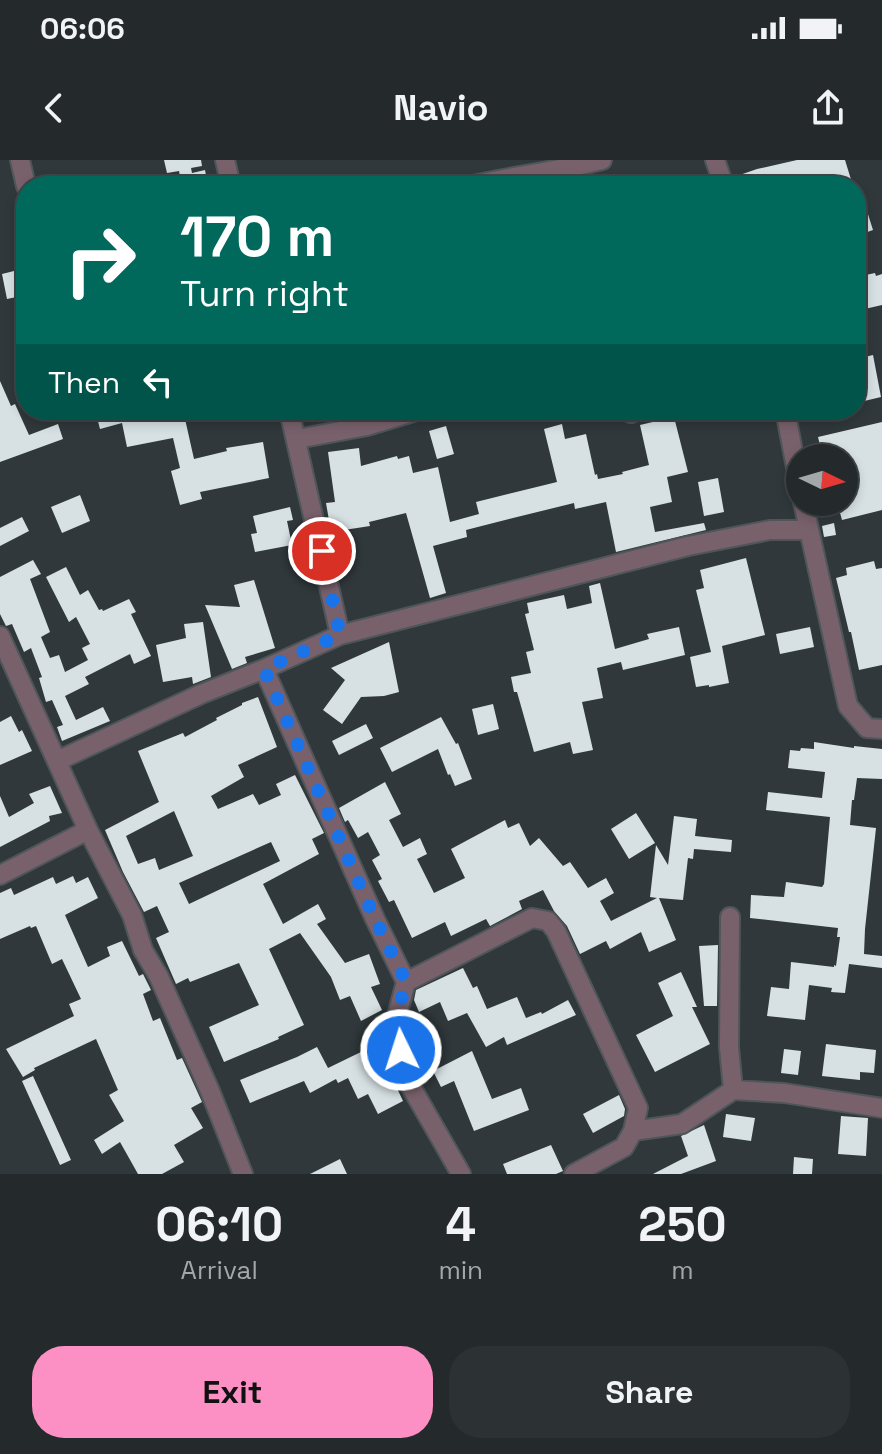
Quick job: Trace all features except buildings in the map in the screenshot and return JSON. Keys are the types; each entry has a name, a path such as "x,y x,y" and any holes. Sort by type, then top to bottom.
{"street":[{"path":"514,176 602,160"},
{"path":"292,420 340,635"},
{"path":"297,439 387,420"},
{"path":"787,420 792,444"},
{"path":"806,516 848,706 867,728 882,729"},
{"path":"57,761 201,694 340,635 688,546 770,530 808,530"},
{"path":"0,636 88,830 132,915 143,950 159,977 210,1091 243,1174"},
{"path":"264,669 406,982 395,1023 406,1078 461,1174"},
{"path":"0,875 88,830"},
{"path":"730,917 729,1047 733,1090"},
{"path":"406,982 532,918 548,921 556,931 638,1108 633,1131 624,1147 574,1174"},
{"path":"633,1131 682,1124 733,1090 784,1093 882,1108"}],"route":[{"path":"322,551 340,635 264,669 406,982 395,1023 401,1050"}]}
